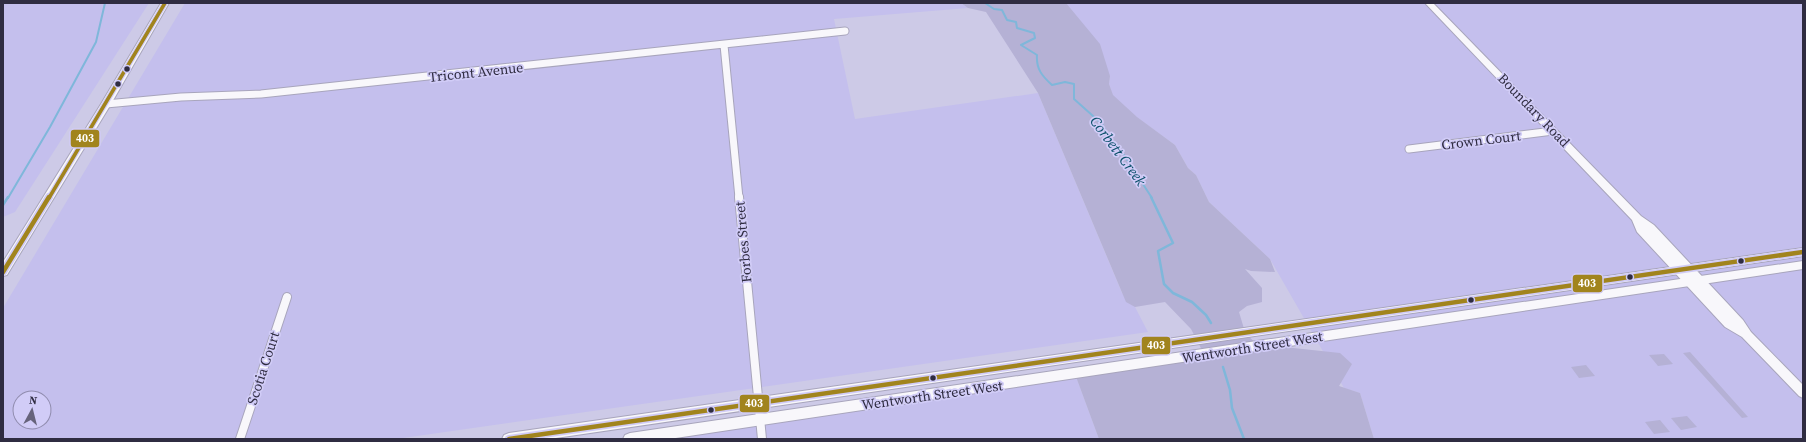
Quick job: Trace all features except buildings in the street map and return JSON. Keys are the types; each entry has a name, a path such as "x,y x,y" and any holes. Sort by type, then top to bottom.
{"main road":[{"path":"3,272 106,104 165,3"},
{"name":"Wentworth Street West","path":"508,439 1803,252"},
{"name":"Wentworth Street West","path":"630,439 1803,264"}],"street":[{"name":"Boundary Road","path":"1429,3 1637,219 1640,229 1683,269 1729,324 1747,335 1803,393"},
{"name":"Tricont Avenue","path":"106,104 181,97 261,94 845,32"},
{"name":"Forbes Street","path":"724,44 762,439"},
{"name":"Crown Court","path":"1409,149 1553,131"},
{"name":"Scotia Court","path":"240,439 286,298"}],"shaded area":[{"path":"3,3 149,3 15,212 3,217"},
{"path":"185,3 961,3 968,8 834,19 855,119 1038,93 1122,293 1135,307 1148,332 396,439 3,439 3,308"},
{"path":"961,3 1066,3 1100,44 1110,76 1109,84 1113,95 1137,117 1175,145 1188,168 1196,175 1209,202 1270,259 1275,272 1251,271 1245,269 1262,288 1262,302 1247,306 1239,312 1245,332 1256,344 1340,353 1352,364 1339,386 1360,393 1374,439 1099,439 1075,374 1204,354 1191,329 1165,302 1135,307 1126,302 1038,93 986,12 968,8"},
{"path":"1066,3 1803,3 1803,439 1374,439 1360,393 1344,388 1270,259 1209,202 1196,175 1188,168 1175,145 1114,101 1109,84 1110,76"},
{"path":"1690,352 1748,417 1742,418 1683,353"},
{"path":"1664,354 1673,364 1658,366 1649,355"},
{"path":"1586,365 1595,376 1579,378 1571,367"},
{"path":"1075,374 1099,439 668,439"},
{"path":"1687,416 1697,427 1681,430 1671,418"},
{"path":"1660,420 1670,432 1654,434 1645,422"}],"waterway":[{"path":"8,198 50,127 96,42 105,3"},
{"name":"Corbett Creek","path":"985,3 994,9 1002,10 1007,20 1016,22 1017,28 1034,33 1035,38 1021,45 1037,55 1039,68 1045,78 1052,85 1065,82 1074,84 1074,99 1102,124 1112,145 1124,155 1152,198"},
{"path":"3,205 8,197"},
{"name":"Corbett Creek","path":"1151,197 1173,243 1158,251 1164,284 1173,293 1192,302 1206,315 1211,323"},
{"name":"Corbett Creek","path":"1223,367 1230,390 1232,408 1244,439"}],"transit line":[{"name":"403","path":"3,272 106,104 165,3"},
{"name":"403","path":"509,439 1803,252"}]}
